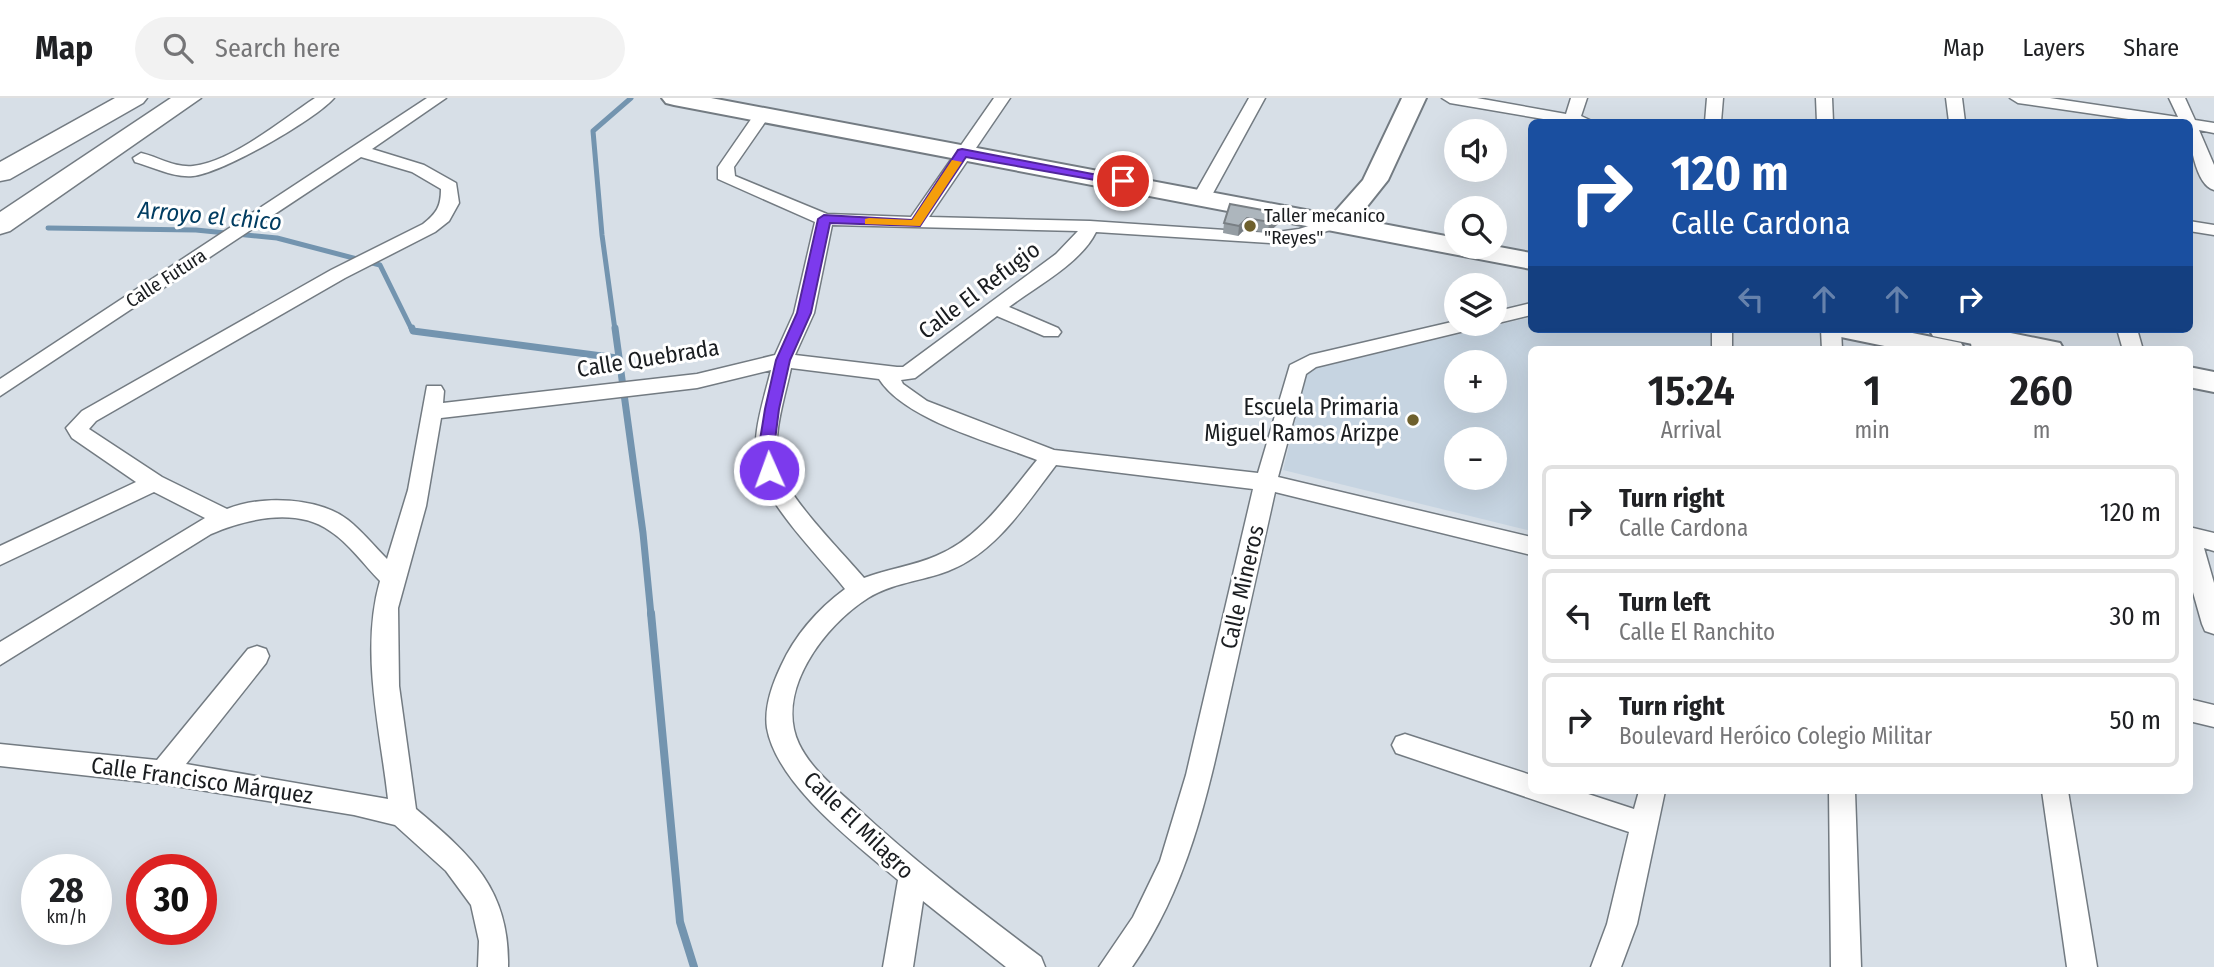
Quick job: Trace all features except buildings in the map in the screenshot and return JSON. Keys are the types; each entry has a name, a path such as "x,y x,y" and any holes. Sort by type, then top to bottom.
{"main road":[{"path":"0,173 134,98"},
{"path":"0,225 188,98"}],"street":[{"path":"141,158 185,170 208,167 232,156 326,98"},
{"name":"Calle Futura","path":"0,389 438,98"},
{"path":"674,98 770,107 1350,214 1444,225"},
{"path":"916,223 1002,98"},
{"path":"1208,186 1257,98"},
{"path":"770,107 726,167 727,179 824,219 1090,226 1270,238 1302,234 1350,214 1378,180 1414,98"},
{"path":"1450,98 1560,119"},
{"path":"1576,119 1579,98"},
{"path":"1713,119 1715,98"},
{"path":"1824,98 1825,119"},
{"path":"1954,98 1957,119"},
{"path":"2018,98 2061,102 2160,119"},
{"path":"2178,98 2187,119"},
{"path":"2061,102 2066,119"},
{"path":"2193,125 2214,128"},
{"path":"2193,134 2214,184"},
{"path":"224,517 154,483 79,433 77,428 80,423 338,275 429,228 443,217 450,203 450,187 440,178 419,168 359,151"},
{"path":"1350,214 1444,242"},
{"path":"824,219 804,313 783,360 767,440 769,470 783,496 860,590"},
{"name":"Calle El Refugio","path":"886,373 908,373 1075,247 1090,226"},
{"path":"2193,227 2214,230"},
{"path":"1507,237 1528,241"},
{"path":"1507,256 1528,260"},
{"path":"993,307 1051,332"},
{"path":"1507,315 1528,310"},
{"name":"Calle Mineros","path":"1114,967 1143,927 1173,863 1199,775 1266,482 1294,376 1301,366 1444,330"},
{"path":"1866,333 1931,346"},
{"path":"1959,333 2027,346"},
{"name":"Calle Quebrada","path":"390,576 413,512 432,401 697,381 783,360 886,373"},
{"path":"886,373 896,389 920,405 1051,457 1266,482 1528,545"},
{"path":"2193,378 2214,382"},
{"path":"2193,399 2214,403"},
{"name":"Calle El Milagro","path":"1030,967 913,877 811,782 786,746 781,715 789,673 799,653 821,624 860,590 952,559 996,524 1051,457"},
{"path":"0,556 154,483"},
{"path":"0,655 106,587 224,517 242,512 281,510 314,513 339,525 390,576 386,612 387,678 402,816 461,864 489,910 493,967"},
{"path":"2193,537 2214,542"},
{"path":"2193,550 2214,624"},
{"path":"163,772 257,656"},
{"path":"2193,711 2214,716"},
{"path":"1405,745 1528,786"},
{"name":"Calle Francisco Márquez","path":"0,755 163,772 354,803 402,816"},
{"path":"1551,794 1644,825"},
{"path":"1606,967 1622,924 1651,794"},
{"path":"1842,794 1847,967"},
{"path":"2055,794 2081,967"},
{"path":"898,967 913,877"}],"shaded area":[{"name":"Escuela Primaria Miguel Ramos Arizpe","path":"1528,318 1528,333 1712,333 1710,346 1528,346 1528,530 1283,470 1308,370 1451,336 1507,336 1507,323"}],"waterway":[{"path":"615,330 602,235 593,131 631,98"},
{"name":"Arroyo el chico","path":"48,228 196,230 277,238 380,265 412,330"},
{"name":"Arroyo el chico","path":"412,328 413,331 617,358"},
{"path":"615,328 643,533 651,615"},
{"path":"651,613 680,922 694,967"}],"slow traffic":[{"path":"869,222 916,223 956,162"}],"place":[{"name":"Taller mecanico \"Reyes\"","path":"1250,226"},
{"name":"Escuela Primaria Miguel Ramos Arizpe","path":"1413,420"}],"route":[{"path":"769,470 767,440 772,409 783,360 804,313 824,219 916,223 962,153 1123,181"}]}
